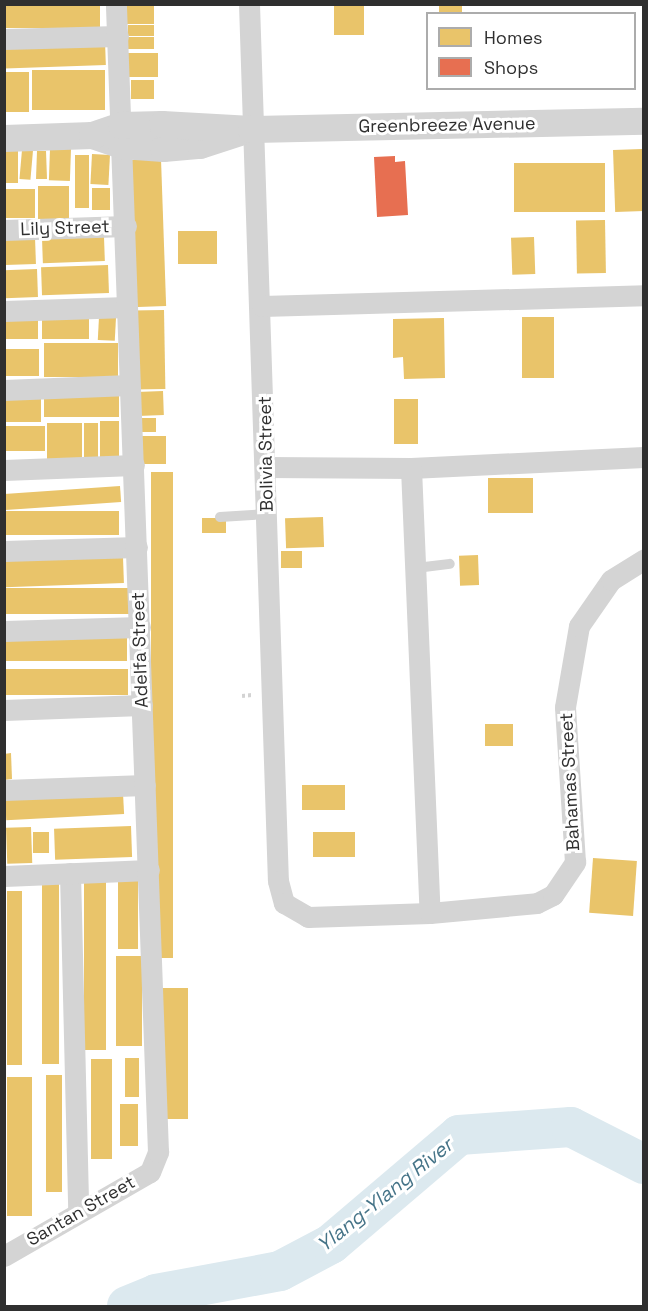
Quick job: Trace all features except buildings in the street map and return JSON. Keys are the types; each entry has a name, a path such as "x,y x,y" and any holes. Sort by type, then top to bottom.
{"street":[{"name":"Adelfa Street","path":"116,4 149,870 156,1164"},
{"name":"Bolivia Street","path":"249,4 251,129 262,306 278,881 284,903"},
{"path":"4,39 118,36"},
{"name":"Greenbreeze Avenue","path":"4,138 121,135 200,145 251,129 644,121"},
{"name":"Lily Street","path":"4,230 126,226"},
{"path":"262,306 644,295"},
{"path":"4,311 127,307"},
{"path":"4,390 129,386"},
{"path":"266,467 411,468 644,457"},
{"path":"4,470 134,465"},
{"path":"411,468 430,913"},
{"path":"4,551 137,547"},
{"name":"Bahamas Street","path":"284,903 309,918 430,913 537,903 567,879 575,862 565,707 571,655 593,601 611,580 644,559"},
{"path":"4,631 140,627"},
{"path":"4,710 142,705"},
{"path":"4,790 146,785"},
{"path":"4,876 149,870"},
{"path":"70,873 78,1210"},
{"name":"Santan Street","path":"4,1256 156,1164"}],"lane":[{"path":"220,517 267,514"},
{"path":"416,568 450,564"}],"waterway":[{"name":"Ylang-Ylang River","path":"127,1306 156,1294 280,1271 331,1244 459,1135 571,1127 644,1164"}]}
